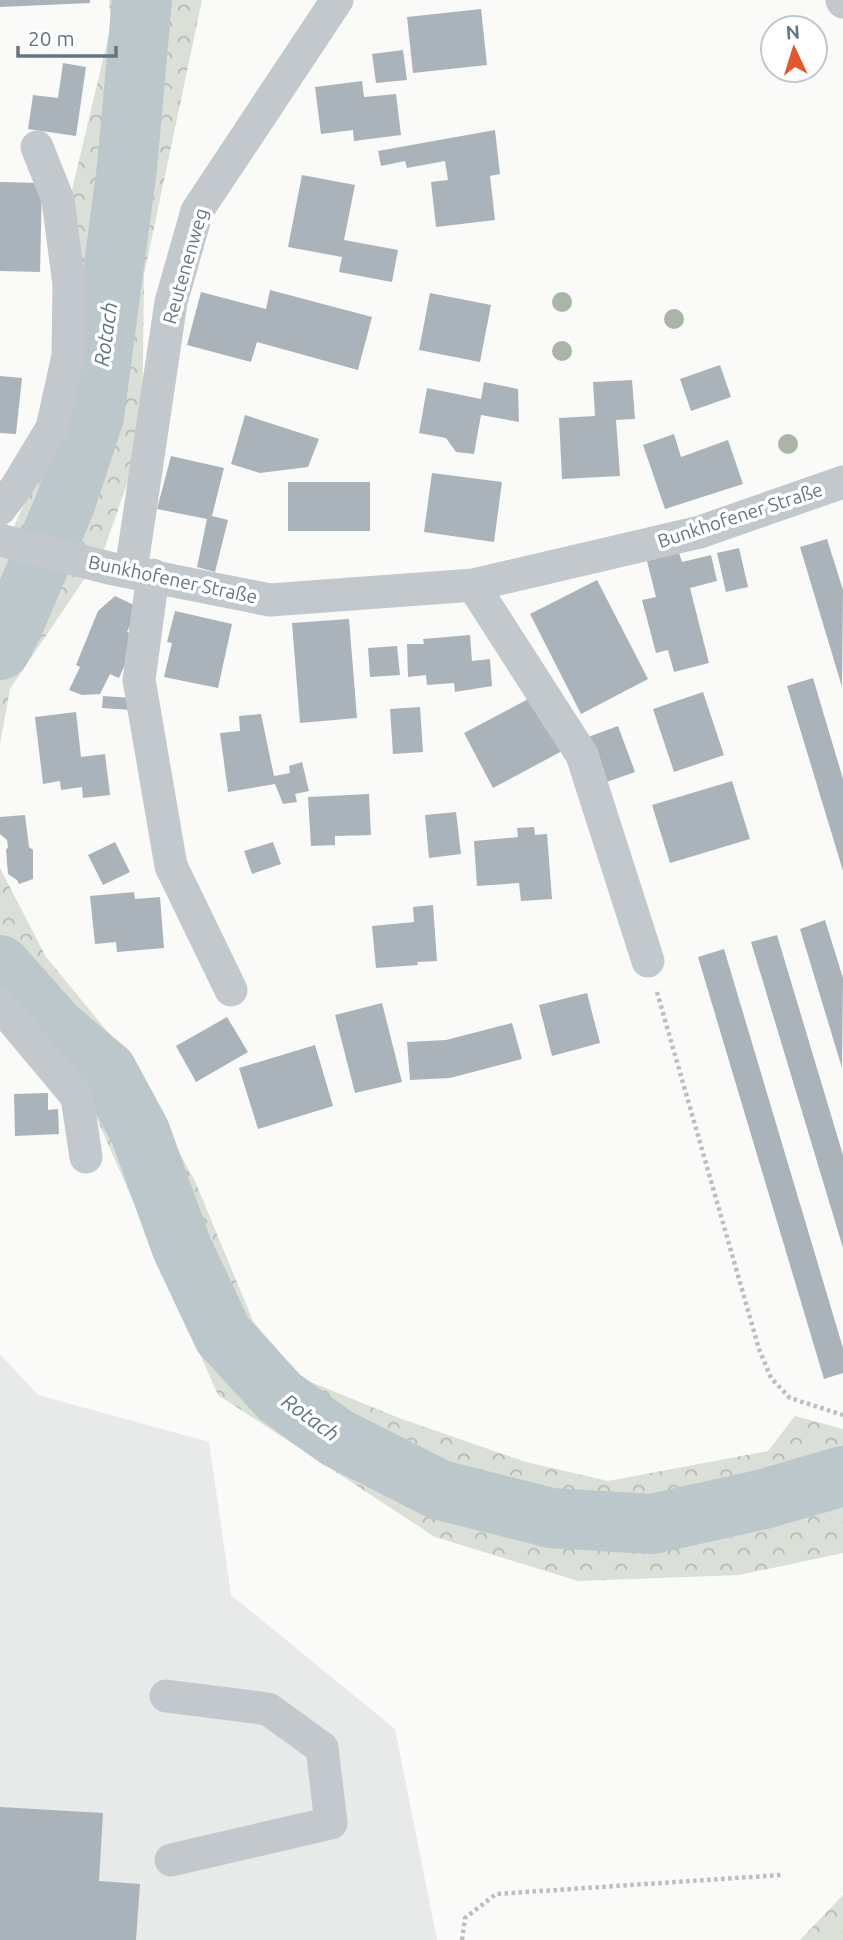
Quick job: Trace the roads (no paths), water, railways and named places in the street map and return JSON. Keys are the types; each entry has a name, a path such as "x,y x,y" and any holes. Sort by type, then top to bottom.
{"street":[{"name":"Reutenenweg","path":"231,990 171,866 139,680 131,571 171,302 197,211 337,0"},
{"path":"0,509 18,486 52,428 68,356 69,285 58,200 37,147"},
{"name":"Bunkhofener Straße","path":"6,541 270,600 474,585 701,532 843,482"},
{"path":"474,585 582,755 648,961"},
{"path":"0,1005 77,1097 86,1157"},
{"path":"166,1696 268,1709 322,1748 331,1823 171,1860"}],"waterway":[{"name":"Rotach","path":"0,650 65,504 94,416 127,167 142,0"},
{"name":"Rotach","path":"0,965 56,1028 107,1071 140,1132 182,1248 223,1335 280,1397 337,1438 440,1490 551,1518 652,1524 764,1499 843,1476"}]}
